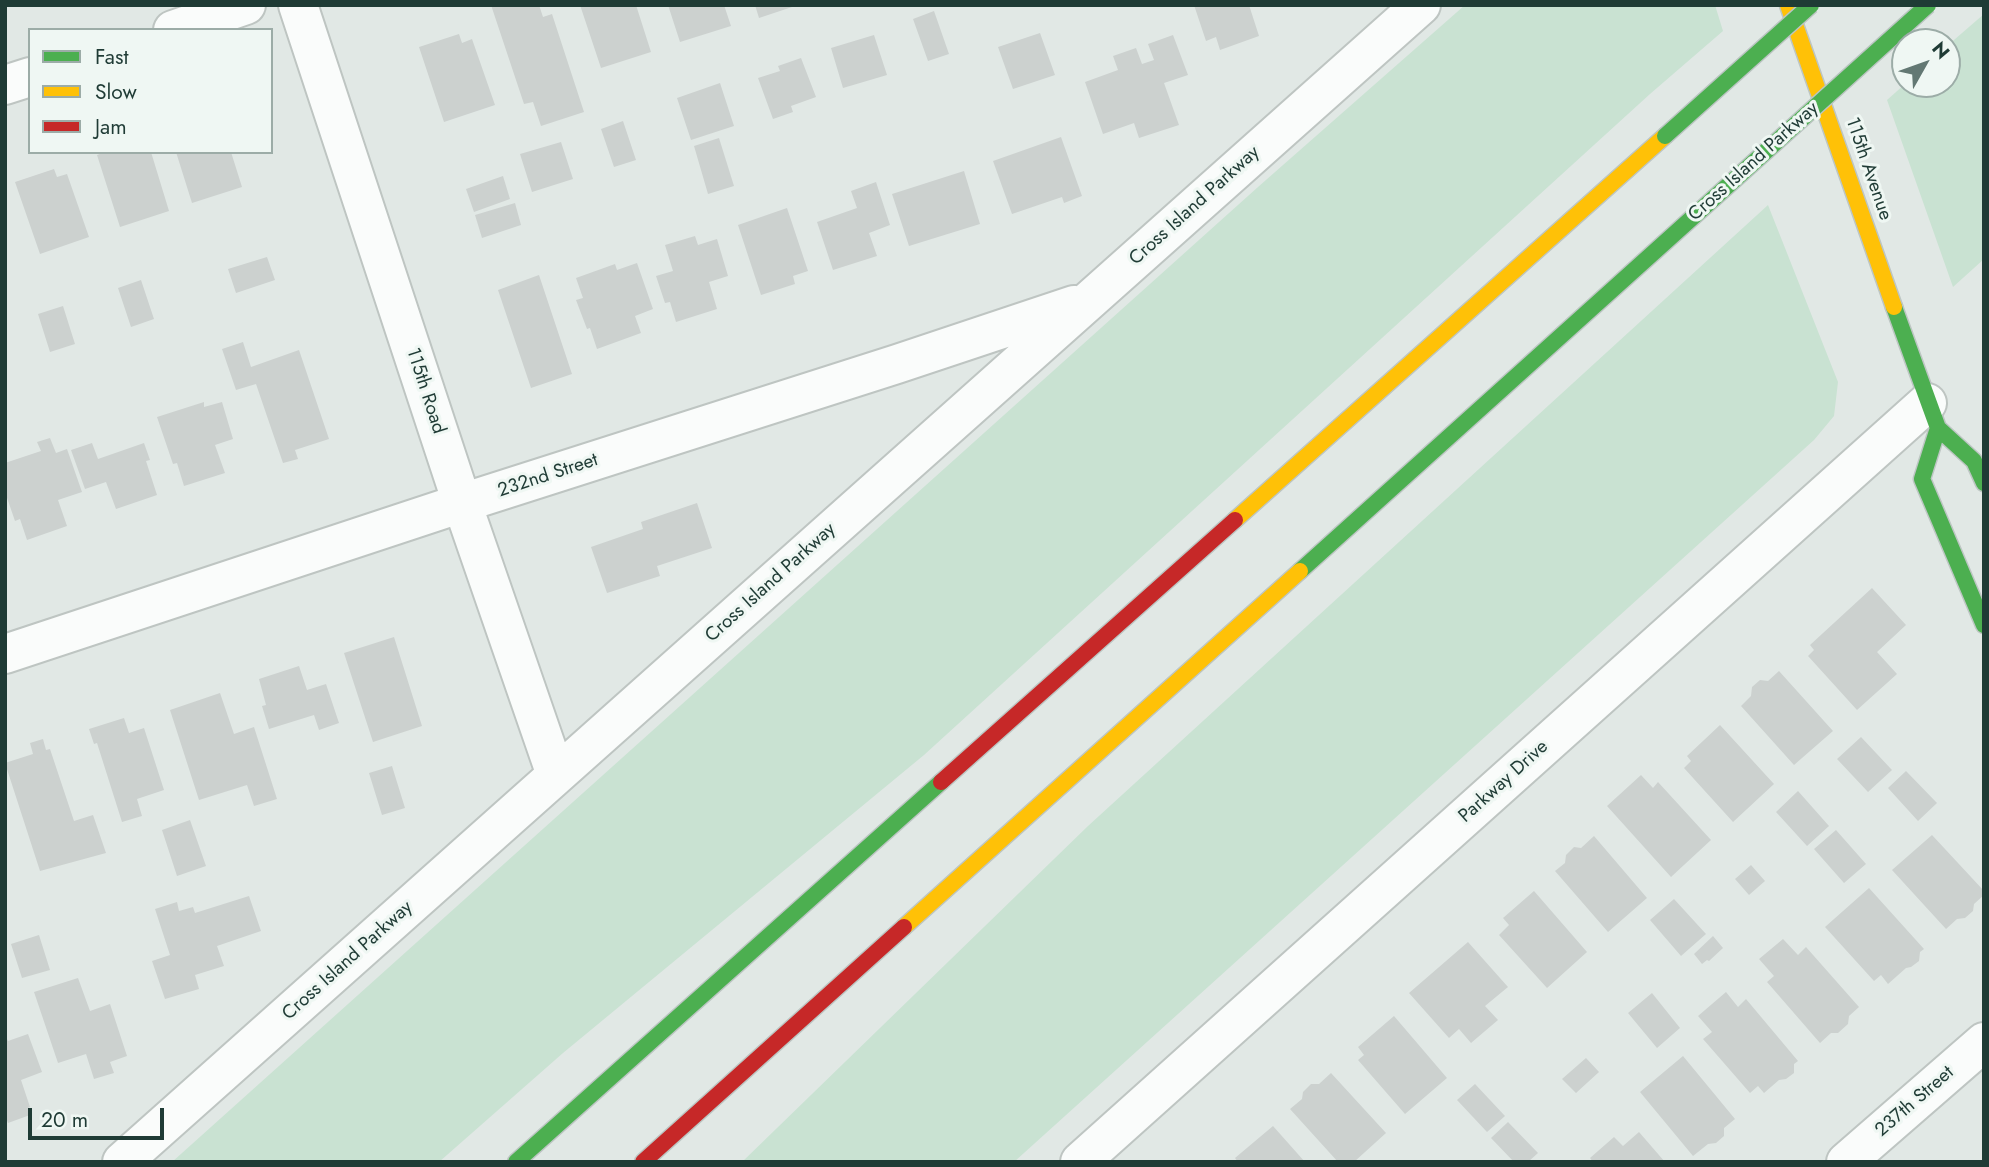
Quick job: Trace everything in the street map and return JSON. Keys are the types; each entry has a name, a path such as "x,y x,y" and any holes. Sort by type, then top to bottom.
{"main road":[{"name":"115th Avenue","path":"1788,5 1933,415"},
{"path":"516,1162 1811,5"},
{"name":"Cross Island Parkway","path":"643,1162 1928,5"},
{"path":"1933,415 1974,461 1984,483"},
{"path":"1933,415 1922,480 1984,625"}],"street":[{"path":"179,28 246,5"},
{"name":"115th Road","path":"298,5 462,503 556,775"},
{"name":"Cross Island Parkway","path":"122,1162 1420,5"},
{"path":"5,85 28,78"},
{"name":"232nd Street","path":"5,654 1091,299"},
{"name":"Parkway Drive","path":"1080,1162 1933,415"},
{"name":"237th Street","path":"1846,1162 1984,1042"}],"green space":[{"path":"1465,5 1715,5 1723,31 1650,94 924,755 563,1053 439,1162 172,1162 1258,187"},
{"path":"1984,14 1984,259 1953,287 1887,100 1891,96 1961,98 1961,34"},
{"path":"1768,205 1838,382 1834,416 1814,440 1014,1162 742,1162 1088,826"}],"building":[{"path":"491,5 539,5 543,17 552,14 584,112 541,126 533,102 524,104"},
{"path":"580,5 636,5 651,52 601,68"},
{"path":"668,5 724,5 731,26 680,42"},
{"path":"755,5 794,5 795,6 759,18"},
{"path":"1194,5 1249,5 1259,36 1220,50 1216,37 1206,41"},
{"path":"934,11 949,54 928,61 913,19"},
{"path":"1040,33 1055,75 1013,89 998,47"},
{"path":"459,34 462,43 472,39 495,105 444,122 419,47"},
{"path":"874,35 887,75 843,88 831,48"},
{"path":"1173,35 1188,75 1164,83 1179,125 1139,138 1134,123 1103,134 1085,82 1118,70 1113,56 1136,48 1142,64 1154,60 1148,44"},
{"path":"801,58 816,97 791,106 793,112 773,119 758,78 780,71 778,66"},
{"path":"720,83 734,126 691,140 677,98"},
{"path":"623,121 636,160 614,167 601,129"},
{"path":"1061,137 1082,196 1064,203 1062,197 1012,214 993,161"},
{"path":"719,138 734,186 708,194 694,146"},
{"path":"561,142 573,179 532,192 520,154"},
{"path":"152,154 169,211 120,227 97,155"},
{"path":"177,154 232,154 242,187 192,203"},
{"path":"54,169 57,177 67,174 89,237 40,254 15,182"},
{"path":"964,171 980,224 909,246 892,194"},
{"path":"503,176 510,199 474,212 466,189"},
{"path":"876,182 890,225 869,233 877,256 833,270 817,222 857,208 851,191"},
{"path":"515,203 521,225 482,238 475,215"},
{"path":"787,208 808,271 793,276 795,284 761,295 738,225"},
{"path":"695,236 698,245 717,239 728,276 709,282 717,309 676,322 670,302 665,303 656,276 673,271 665,245"},
{"path":"267,257 275,280 236,293 228,269"},
{"path":"637,263 653,309 635,316 641,333 597,349 576,300 583,298 576,278 615,264 617,270"},
{"path":"539,275 572,374 531,388 498,290"},
{"path":"141,280 154,319 131,327 118,288"},
{"path":"63,306 75,344 50,352 38,314"},
{"path":"243,342 251,367 299,350 329,439 295,450 298,459 283,463 256,384 236,390 222,349"},
{"path":"204,402 204,407 222,402 233,439 215,445 225,473 184,486 177,463 173,464 157,417"},
{"path":"50,438 56,453 67,449 82,492 58,500 67,526 27,540 20,519 15,521 5,492 5,463 41,451 37,442"},
{"path":"92,443 98,459 144,443 150,460 146,461 157,495 116,509 106,482 85,489 71,450"},
{"path":"697,503 712,548 657,566 660,576 607,593 591,547 643,529 641,522"},
{"path":"1872,588 1906,625 1877,652 1897,674 1857,710 1808,656 1814,650 1810,645"},
{"path":"394,637 422,726 373,742 344,653"},
{"path":"299,666 307,690 326,684 339,723 319,730 314,715 269,729 262,706 266,705 259,679"},
{"path":"1779,671 1833,731 1794,765 1741,706 1751,696 1752,687 1760,680 1768,681"},
{"path":"220,693 234,734 254,727 277,799 254,806 247,785 199,800 170,710"},
{"path":"124,718 129,733 144,728 164,790 137,799 142,816 122,822 97,743 94,744 89,729"},
{"path":"1720,725 1774,784 1733,822 1684,768 1691,761 1687,756"},
{"path":"1861,737 1892,770 1868,792 1837,759"},
{"path":"43,739 46,750 50,749 74,821 93,815 106,853 40,871 5,763 33,754 30,743"},
{"path":"392,766 405,808 382,815 369,773"},
{"path":"1906,771 1937,803 1918,821 1888,788"},
{"path":"1641,775 1653,788 1658,782 1711,840 1671,877 1607,806"},
{"path":"1798,791 1829,826 1807,846 1776,812"},
{"path":"190,820 206,866 177,876 162,830"},
{"path":"1836,830 1866,864 1844,883 1814,849"},
{"path":"1932,835 1984,891 1984,895 1974,904 1973,911 1965,918 1957,919 1946,929 1892,870"},
{"path":"1594,836 1647,898 1608,932 1555,871 1565,863 1566,855 1574,847 1581,848"},
{"path":"1751,865 1765,881 1749,895 1735,879"},
{"path":"1869,888 1924,949 1920,952 1919,961 1906,968 1888,984 1881,975 1874,981 1825,927"},
{"path":"1534,891 1587,952 1547,988 1499,935 1509,925 1503,918"},
{"path":"249,896 261,931 217,946 224,966 195,975 199,989 165,999 152,961 170,955 155,909 177,902 179,911 193,907 195,913"},
{"path":"1674,899 1706,934 1681,956 1650,920"},
{"path":"39,935 50,970 22,978 11,944"},
{"path":"1713,936 1723,948 1702,964 1694,954"},
{"path":"1783,939 1798,955 1806,947 1859,1007 1849,1016 1848,1024 1820,1043 1767,982 1774,976 1759,959"},
{"path":"1468,942 1508,987 1485,1006 1498,1020 1471,1043 1459,1029 1449,1038 1409,993"},
{"path":"78,978 90,1011 110,1004 127,1056 110,1062 114,1073 94,1079 86,1054 58,1063 34,992"},
{"path":"1726,992 1738,1007 1746,999 1798,1061 1794,1064 1794,1073 1779,1080 1764,1093 1758,1086 1750,1093 1703,1039 1712,1032 1698,1016"},
{"path":"1652,993 1680,1028 1657,1048 1628,1013"},
{"path":"1394,1016 1447,1078 1405,1114 1358,1060 1364,1055 1358,1047"},
{"path":"28,1034 42,1072 21,1080 30,1115 8,1123 5,1116 5,1035 8,1041"},
{"path":"1683,1056 1735,1119 1724,1128 1724,1136 1693,1156 1640,1092"},
{"path":"1586,1058 1599,1072 1576,1093 1562,1079"},
{"path":"1331,1073 1386,1133 1354,1162 1338,1162 1290,1109 1302,1099 1303,1092 1311,1084 1319,1084"},
{"path":"1475,1084 1505,1116 1487,1132 1457,1100"},
{"path":"1508,1122 1538,1153 1528,1162 1514,1162 1491,1138"},
{"path":"1273,1126 1305,1162 1238,1162 1235,1158"},
{"path":"1639,1132 1665,1162 1593,1162 1590,1158 1614,1137 1623,1146"}],"traffic: fast":[{"path":"1665,136 1811,5"},
{"path":"1713,199 1928,5"},
{"path":"1300,571 1713,199"},
{"path":"1894,307 1938,428 1974,461 1984,483"},
{"path":"1938,428 1922,479 1984,625"},
{"path":"516,1162 941,782"}],"traffic: slow":[{"path":"1788,5 1894,307"},
{"path":"1235,520 1665,136"},
{"path":"904,927 1300,571"}],"traffic: jam":[{"path":"941,782 1235,520"},
{"path":"643,1162 904,927"}]}
